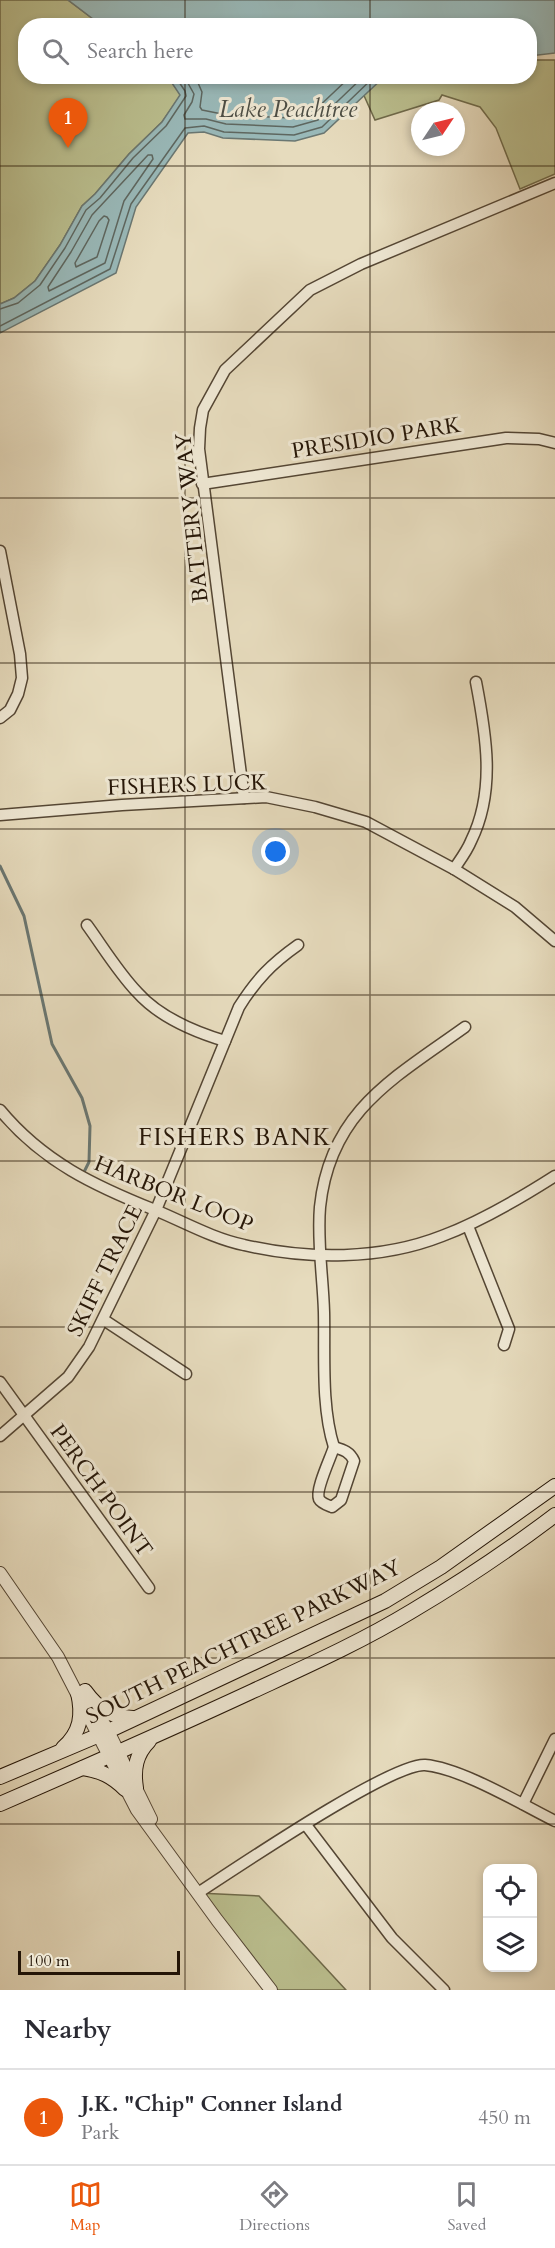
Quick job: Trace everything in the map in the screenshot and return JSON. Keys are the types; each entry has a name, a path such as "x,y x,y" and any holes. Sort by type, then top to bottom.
{"main road":[{"name":"SOUTH PEACHTREE PARKWAY","path":"0,1777 135,1719 385,1601 441,1567 555,1486"},
{"name":"SOUTH PEACHTREE PARKWAY","path":"0,1804 153,1737 286,1675 410,1612 495,1559 555,1515"},
{"path":"82,1692 106,1712 120,1718 135,1719"},
{"path":"60,1751 72,1740 80,1726 82,1692"},
{"path":"83,1768 99,1770 130,1788 136,1760 143,1747 153,1737"}],"street":[{"name":"BATTERY WAY","path":"244,798 202,484 200,428 203,410 212,390 225,370 301,297 326,281 361,264 555,183"},
{"name":"PRESIDIO PARK","path":"202,484 496,439 522,437 555,443"},
{"path":"0,551 20,654 22,678 18,694 10,710 0,718"},
{"path":"454,869 472,841 486,789 485,741 476,682"},
{"name":"FISHERS LUCK","path":"0,815 244,798 276,799 315,807 366,822 454,869 515,907 555,941"},
{"path":"87,925 138,993 160,1011 225,1041"},
{"name":"SKIFF TRACE","path":"0,1436 68,1377 89,1347 156,1210 239,1008 254,984 276,960 298,945"},
{"path":"334,1447 346,1451 354,1461 341,1500 332,1507 320,1501 318,1497 334,1447 327,1411 320,1254 320,1209 326,1173 352,1121 381,1087 465,1027"},
{"name":"HARBOR LOOP","path":"0,1110 42,1152 88,1181 242,1245 296,1254 379,1252 440,1238 526,1195 555,1176"},
{"path":"468,1226 509,1329 504,1345"},
{"path":"104,1320 186,1374"},
{"name":"PERCH POINT","path":"0,1382 149,1588"},
{"path":"0,1573 82,1692 130,1788 137,1810 271,1990"},
{"path":"522,1804 555,1739"},
{"path":"198,1893 377,1783 408,1768 422,1765 455,1772 555,1821"},
{"path":"306,1825 392,1938 444,1990"}],"green space":[{"path":"0,0 68,0 92,18 18,18 18,84 173,84 181,95 162,122 129,154 82,206 60,245 35,281 14,298 0,304"},
{"path":"537,60 555,60 555,174 520,189 496,128 480,107 442,95 439,100 433,102 411,102 411,109 375,120 359,84 537,84"},
{"path":"198,1893 259,1896 346,1990 275,1990"}],"water":[{"path":"68,0 555,0 555,53 537,55 537,18 92,18"},
{"name":"Lake Peachtree","path":"173,84 376,84 324,133 295,141 223,138 204,132 188,133 136,207 116,273 0,333 0,304 14,298 35,281 60,245 82,206 129,154 162,122 180,95"}],"waterway":[{"path":"0,866 24,916 52,1044 82,1098 90,1126 89,1162 83,1174"}],"place":[{"name":"J.K. \"Chip\" Conner Island","path":"68,148"}],"district":[{"name":"FISHERS BANK","path":"235,1137"}]}
